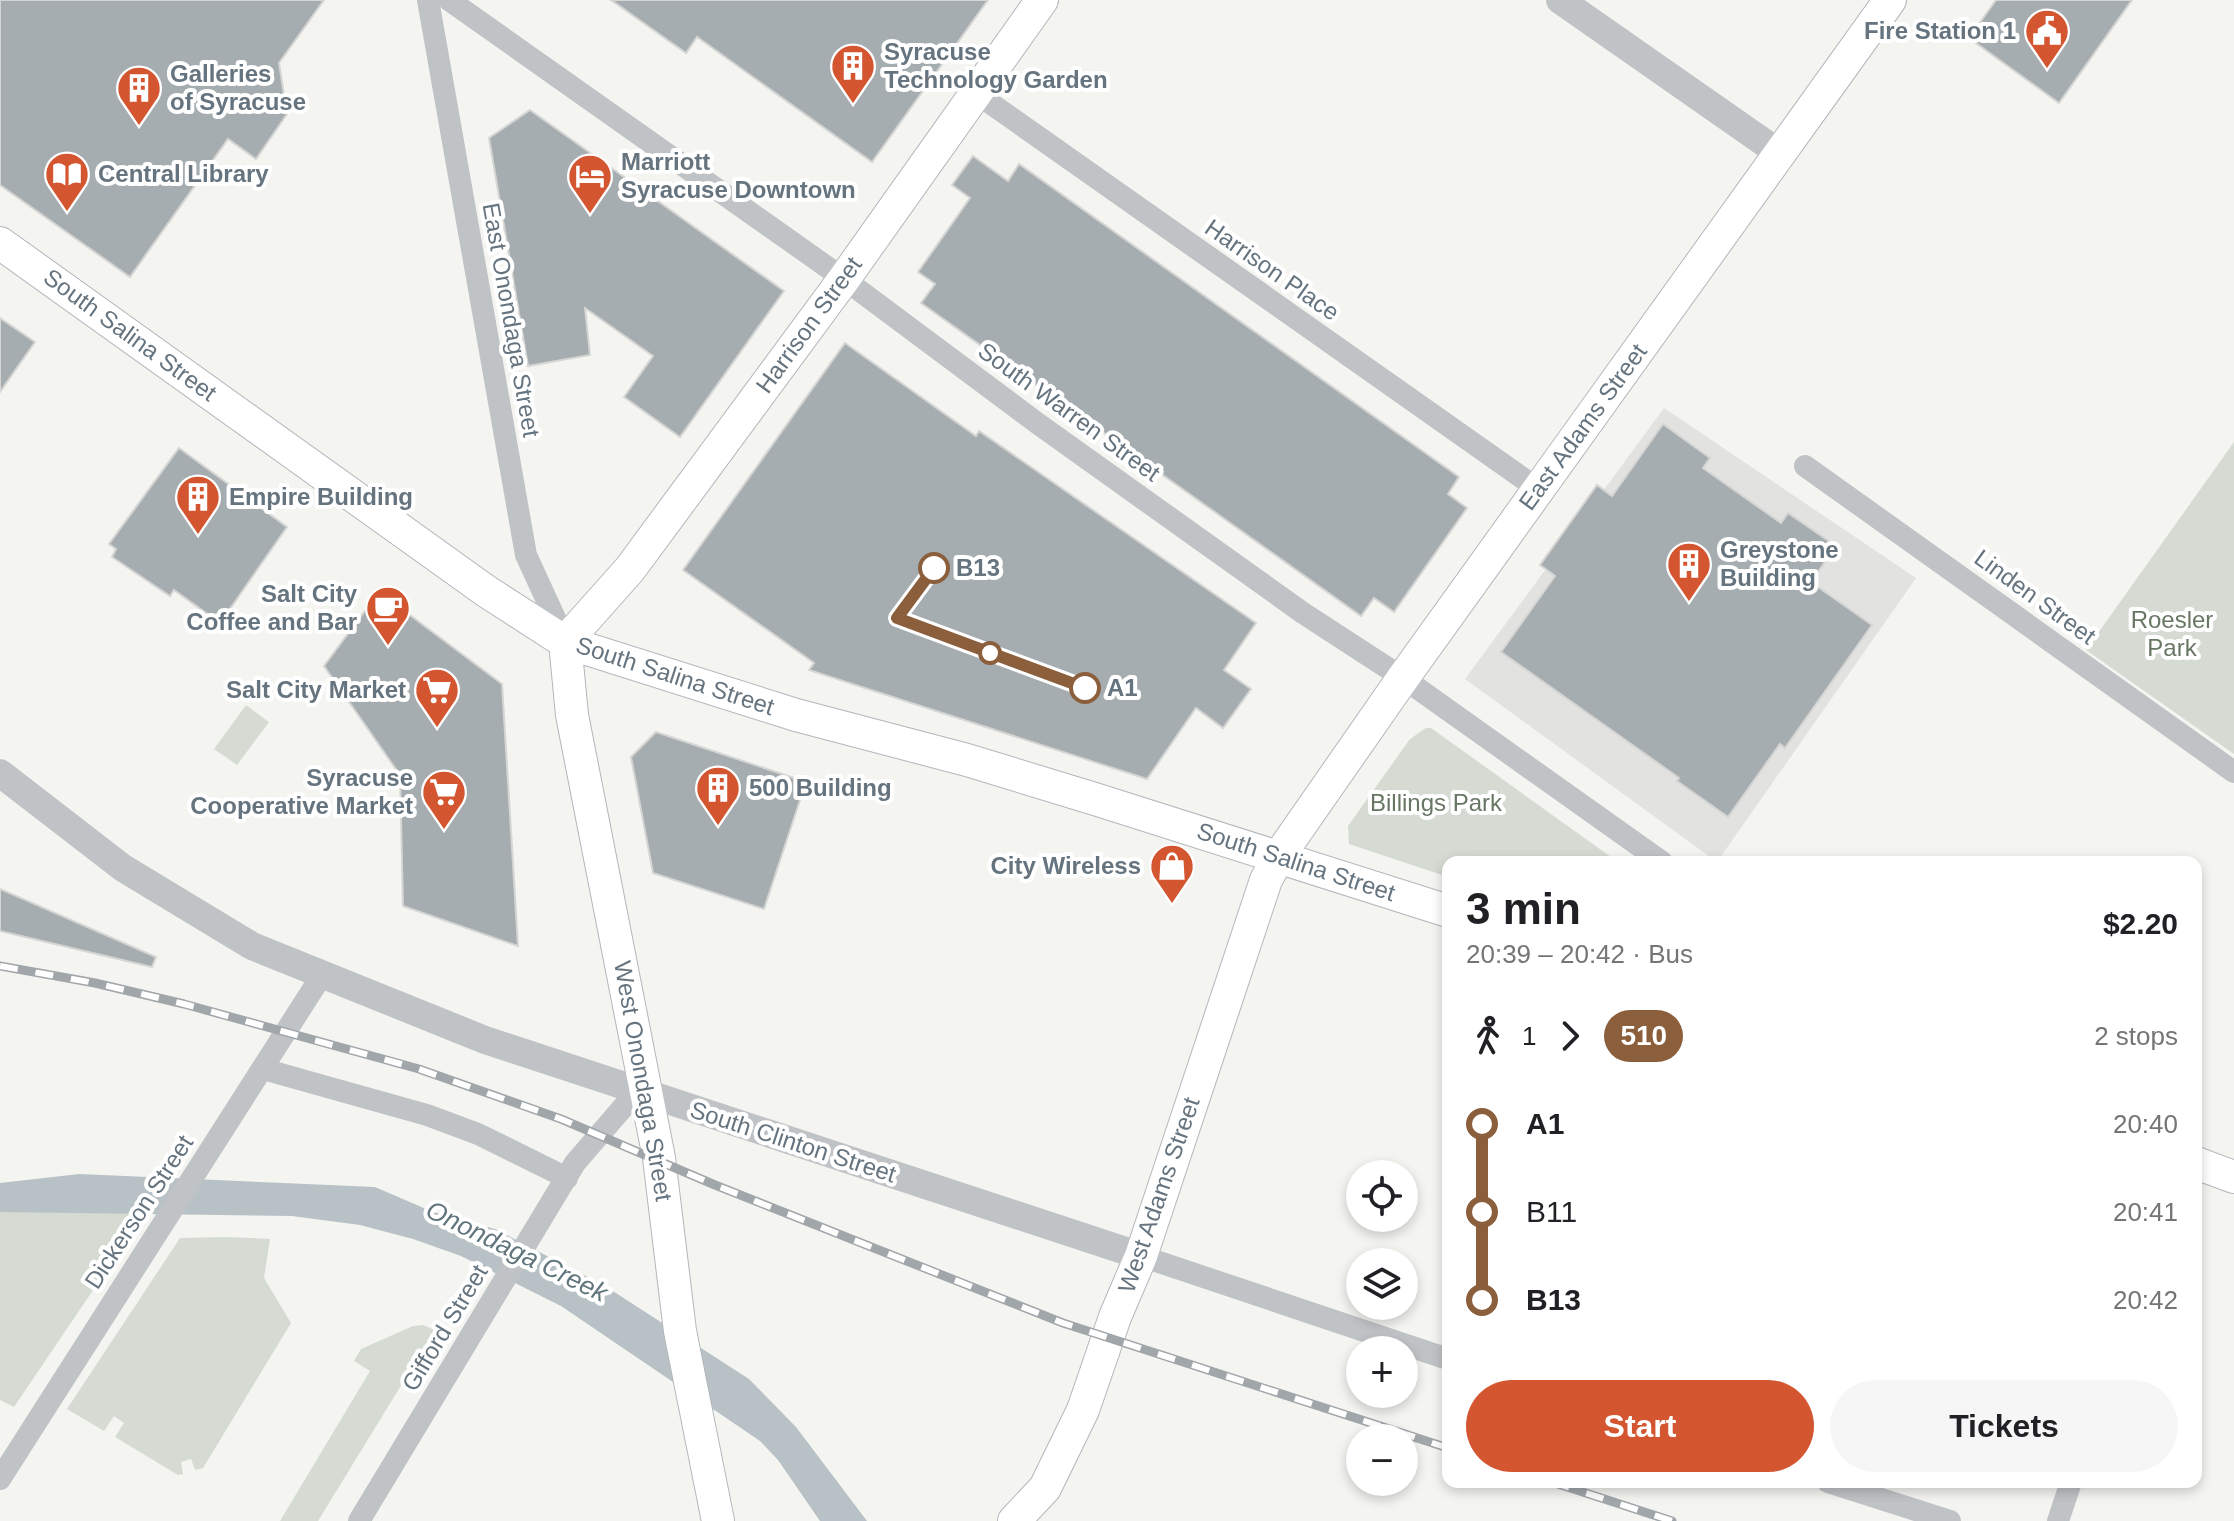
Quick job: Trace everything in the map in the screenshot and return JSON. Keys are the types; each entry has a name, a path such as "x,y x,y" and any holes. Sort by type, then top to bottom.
{"main road":[{"name":"Harrison Street","path":"565,642 630,569 844,279 1042,0"},
{"name":"East Adams Street","path":"1279,856 1403,678 1890,0"},
{"name":"South Salina Street","path":"0,243 486,591 565,642 796,715 967,760 1442,909"},
{"name":"West Onondaga Street","path":"565,642 572,715 643,1092 659,1158 680,1331 718,1521"},
{"name":"West Adams Street","path":"1014,1521 1045,1488 1077,1423 1141,1256 1266,880 1279,856"},
{"path":"2202,1165 2234,1177"}],"street":[{"name":"East Onondaga Street","path":"428,0 526,555 565,642"},
{"name":"South Warren Street","path":"449,0 844,279 1037,423 1303,613 1403,678 1654,856"},
{"path":"1560,0 1779,153"},
{"name":"Harrison Place","path":"976,93 1538,489"},
{"name":"Linden Street","path":"1805,466 2234,772"},
{"name":"South Clinton Street","path":"0,773 123,868 252,946 322,975 485,1040 1442,1357"},
{"name":"Dickerson Street","path":"0,1479 322,975"},
{"path":"263,1069 427,1115 478,1134 567,1178"},
{"name":"Gifford Street","path":"359,1521 575,1163 643,1092"},
{"path":"1847,1488 1950,1521"},
{"path":"2058,1521 2069,1488"}],"shaded area":[{"name":"Greystone Building","path":"1664,408 1916,578 1721,856 1709,856 1465,679"}],"green space":[{"name":"Roesler Park","path":"2234,442 2234,754 2086,650"},
{"path":"246,705 269,722 237,765 214,749"},
{"name":"Billings Park","path":"1431,728 1610,856 1442,856 1442,875 1349,844 1348,826 1410,739"},
{"path":"0,1212 142,1213 14,1407 0,1400"},
{"path":"180,1238 270,1239 264,1278 291,1323 203,1468 195,1470 191,1459 181,1462 183,1474 178,1475 115,1437 124,1423 114,1416 104,1431 67,1409"},
{"path":"423,1325 435,1330 318,1521 280,1521 370,1371 354,1361 361,1349 413,1326"}],"water":[{"name":"Onondaga Creek","path":"79,1174 375,1187 433,1212 495,1229 605,1286 749,1379 796,1427 867,1521 820,1521 778,1460 760,1441 561,1306 461,1256 360,1225 292,1216 0,1212 0,1183"}],"building":[{"name":"Galleries of Syracuse","path":"0,0 324,0 279,63 287,114 256,159 228,139 130,277 0,185"},
{"name":"Syracuse Technology Garden","path":"611,0 988,0 872,162 697,37 686,53"},
{"name":"Fire Station 1","path":"1996,0 2132,0 2059,103 1969,38"},
{"name":"Marriott Syracuse Downtown","path":"530,110 784,291 680,437 624,397 653,356 585,308 590,355 528,366 489,138"},
{"path":"973,156 1008,181 1019,164 1459,477 1448,494 1467,508 1394,612 1374,598 1361,616 921,303 935,284 918,272 970,198 952,185"},
{"path":"0,318 35,342 0,392"},
{"path":"845,343 976,436 979,431 1256,623 1224,670 1251,689 1223,728 1196,708 1147,779 809,670 814,663 683,570"},
{"name":"Greystone Building","path":"1663,424 1710,458 1703,468 1781,523 1788,513 1836,546 1811,582 1872,625 1785,748 1780,744 1728,817 1677,781 1679,778 1501,652 1555,576 1540,565 1597,485 1612,496"},
{"name":"Empire Building","path":"179,448 287,527 220,623 174,590 170,596 112,557 116,549 109,544"},
{"name":"Salt City Market","path":"379,592 502,684 518,946 403,906 400,775 324,666"},
{"name":"500 Building","path":"656,732 806,782 764,909 653,873 631,757"},
{"path":"0,889 156,957 152,967 0,931"}],"railway":[{"path":"0,966 95,983 184,1004 419,1069 561,1119 715,1185 1063,1323 1442,1446"},
{"path":"1570,1488 1672,1521"}],"bus line":[{"name":"510","path":"934,568 897,618 1085,688"}],"place":[{"name":"Fire Station 1","path":"2047,70"},
{"name":"Syracuse Technology Garden","path":"853,105"},
{"name":"Galleries of Syracuse","path":"139,127"},
{"name":"Central Library","path":"67,213"},
{"name":"Marriott Syracuse Downtown","path":"590,215"},
{"name":"Empire Building","path":"198,536"},
{"name":"B13","path":"934,568"},
{"name":"Greystone Building","path":"1689,603"},
{"name":"Salt City Coffee and Bar","path":"388,647"},
{"name":"A1","path":"1085,688"},
{"name":"Salt City Market","path":"437,729"},
{"name":"500 Building","path":"718,827"},
{"name":"Syracuse Cooperative Market","path":"444,831"},
{"name":"City Wireless","path":"1172,905"}]}
